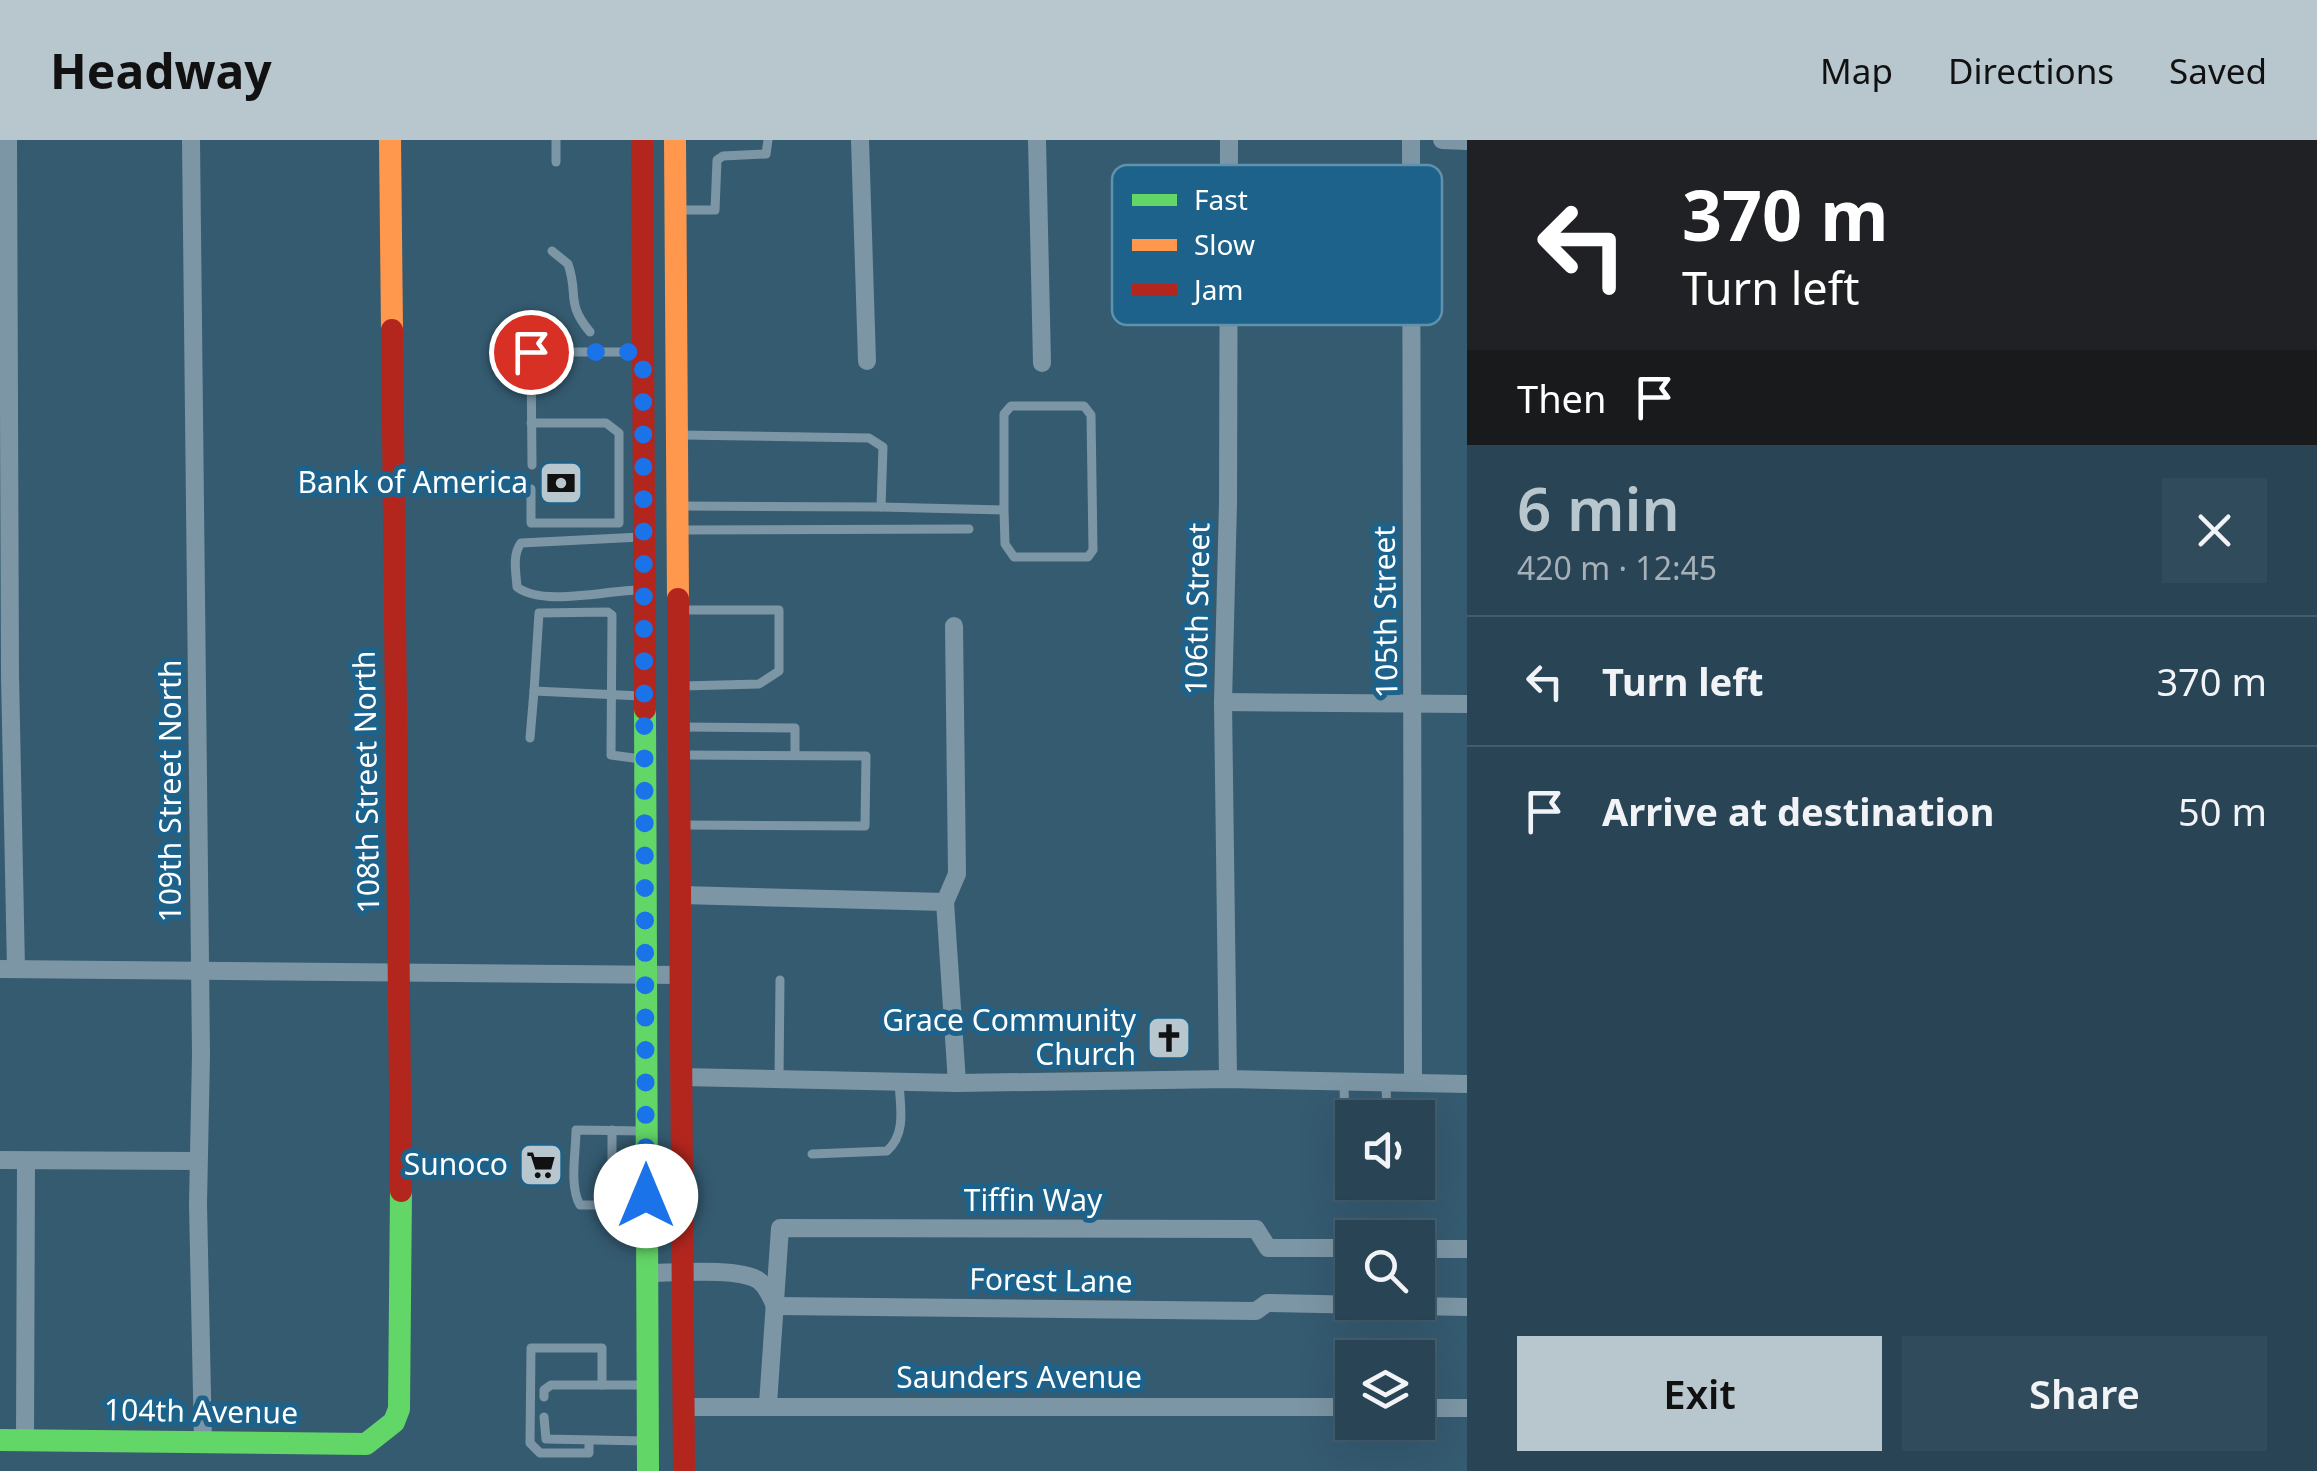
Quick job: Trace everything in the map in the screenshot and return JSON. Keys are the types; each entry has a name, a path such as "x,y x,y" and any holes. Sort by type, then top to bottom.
{"main road":[{"name":"108th Street North","path":"390,140 401,1210 398,1408 394,1422"},
{"path":"642,140 648,1471"},
{"path":"675,140 684,1471"},
{"name":"104th Avenue","path":"0,1440 366,1444 394,1422"},
{"path":"648,1441 662,1449 667,1471"}],"street":[{"path":"8,140 8,969 680,976"},
{"name":"109th Street North","path":"191,140 200,973 198,1162 204,1442"},
{"path":"860,140 867,360"},
{"path":"1037,140 1042,362"},
{"name":"106th Street","path":"1230,140 1230,165"},
{"name":"105th Street","path":"1411,140 1411,165"},
{"path":"1442,140 1467,140"},
{"name":"106th Street","path":"1228,1079 1222,702 1229,325"},
{"name":"105th Street","path":"1412,325 1413,1083"},
{"path":"954,626 957,874 944,902 957,1083"},
{"path":"1222,702 1467,704"},
{"path":"682,895 944,902"},
{"path":"681,1077 957,1083 1228,1079 1467,1084"},
{"path":"0,1160 198,1162"},
{"path":"25,1440 26,1161"},
{"name":"Tiffin Way","path":"776,1306 780,1228 1256,1229 1268,1248 1335,1248"},
{"path":"1435,1248 1467,1249"},
{"path":"647,1274 736,1274 756,1278 767,1289 776,1306 768,1404"},
{"name":"Forest Lane","path":"776,1306 1256,1311 1266,1303 1467,1307"},
{"name":"Saunders Avenue","path":"684,1407 768,1404 1335,1408"},
{"path":"1435,1408 1467,1408"}],"lane":[{"path":"556,140 556,162"},
{"path":"676,210 714,210 717,160 723,156 766,154 768,140"},
{"path":"552,251 568,264 572,305 590,332"},
{"path":"532,465 531,352 643,352"},
{"path":"1011,406 1084,406 1091,414 1092,550 1088,557 1014,557 1005,544 1004,510 1004,414 1011,406"},
{"path":"531,423 606,423 619,433 619,524 531,523 531,490"},
{"path":"678,435 869,438 883,446 881,506"},
{"path":"678,506 1004,510"},
{"path":"678,530 969,529"},
{"path":"643,537 521,543 516,549 516,566 517,586 525,593 584,596 644,590"},
{"path":"679,610 779,610 780,671 760,684 680,686"},
{"path":"530,738 539,613 608,612 612,615 611,754 644,760"},
{"path":"534,690 644,696"},
{"path":"680,727 796,728 795,755"},
{"path":"680,755 866,756 865,826 681,825"},
{"path":"779,1079 780,980"},
{"path":"812,1154 888,1151 898,1141 901,1128 899,1082"},
{"path":"1344,1082 1344,1100"},
{"path":"1386,1082 1386,1100"},
{"path":"612,1130 612,1205 580,1205 576,1197 576,1130 612,1130 646,1131"},
{"path":"576,1154 588,1154"},
{"path":"576,1178 589,1178"},
{"path":"612,1196 646,1196"},
{"path":"589,1440 589,1453 540,1453 530,1443 531,1348 602,1348 602,1385"},
{"path":"544,1397 544,1390 551,1385 648,1385"},
{"path":"544,1417 546,1439 648,1441"}],"traffic: fast":[{"path":"645,709 648,1471"},
{"path":"0,1440 366,1444 394,1422 399,1409 401,1191"}],"traffic: slow":[{"path":"390,140 392,330"},
{"path":"675,140 678,599"}],"traffic: jam":[{"path":"642,140 645,709"},
{"path":"392,330 401,1191"},
{"path":"678,599 684,1471"}],"place":[{"name":"Bank of America","path":"561,483"},
{"name":"Grace Community Church","path":"1169,1038"},
{"name":"Sunoco","path":"541,1165"}],"route":[{"path":"531,352 643,352 646,1196"}]}
